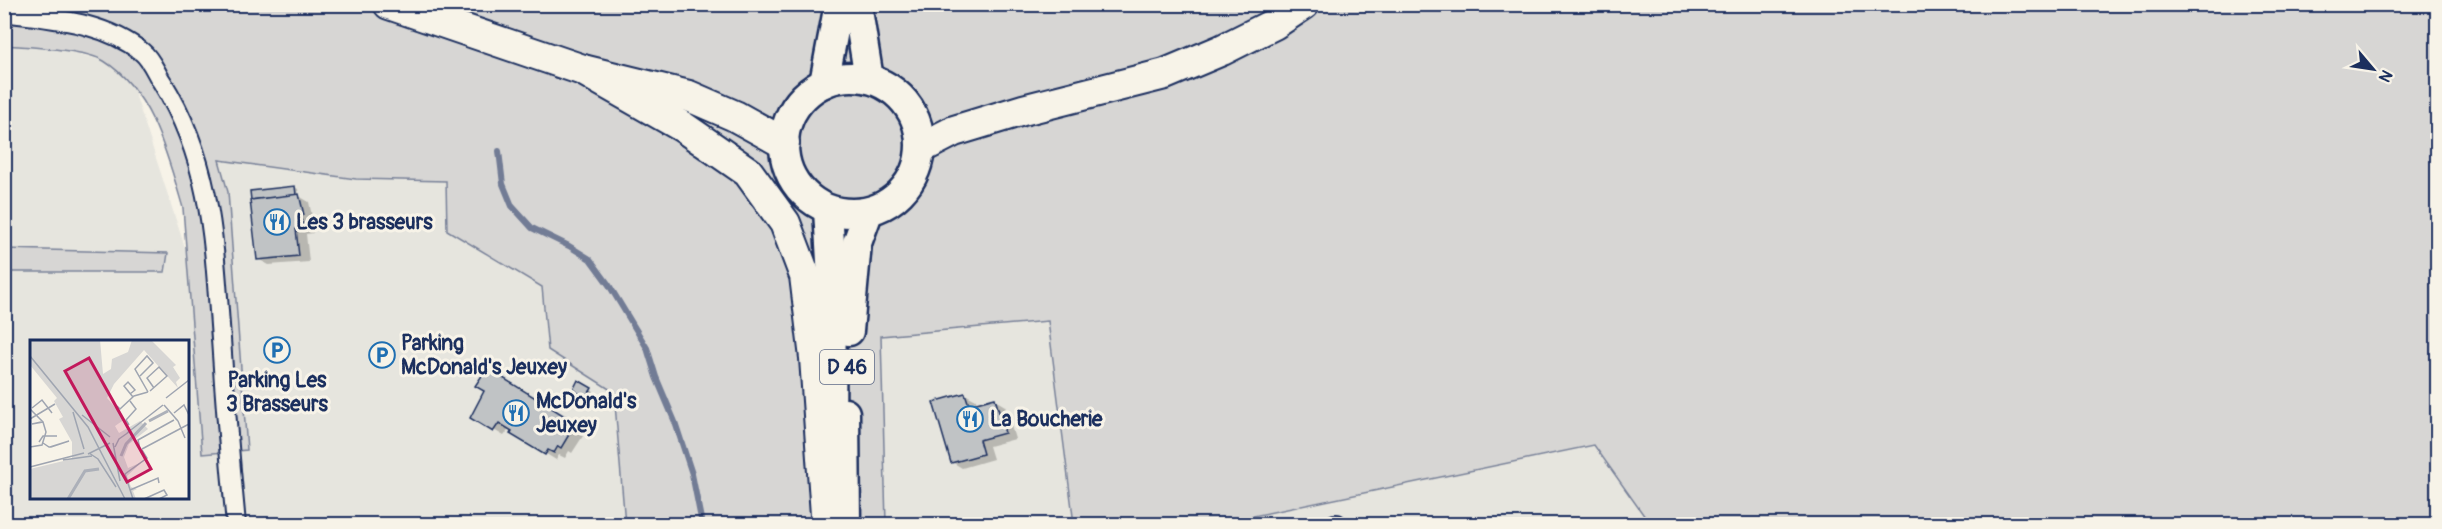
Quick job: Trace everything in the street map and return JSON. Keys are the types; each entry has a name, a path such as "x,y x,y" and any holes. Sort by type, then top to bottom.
{"highway":[{"path":"389,4 583,70 689,96 735,116 784,142"},
{"path":"921,148 954,131 1165,74 1222,50 1274,24 1304,4"},
{"path":"583,70 683,128 748,172 785,223 805,276 833,521"}],"main road":[{"path":"824,83 839,4"},
{"path":"857,4 869,79"},
{"path":"838,78 869,79 886,86 902,97 912,112 919,130 921,148 915,172 902,192 883,207 868,213 843,214 828,210 810,199 795,183 786,164 784,142 789,118 803,97 824,83 838,78"},
{"name":"D 46","path":"828,210 832,278 833,521"},
{"name":"D 46","path":"833,521 857,243 868,213"}],"street":[{"path":"4,12 94,27 120,38 144,53 170,95 189,133 206,188 214,236 236,525"}],"shaded area":[{"path":"4,5 2437,5 2437,524 1650,524 1594,445 1215,524 1074,524 1048,321 881,336 886,524 625,524 614,392 548,350 542,287 447,230 446,181 356,179 219,160 228,192 247,450 202,454 183,208 156,127 134,89 121,74 104,61 70,51 5,45"},
{"path":"5,45 61,50 103,60 129,75 187,254 202,453 247,449 228,192 219,160 356,179 446,181 447,230 542,287 548,350 614,392 625,524 5,524 4,272 164,272 30,249 5,249"},
{"path":"4,249 168,253 165,272 5,272"},
{"path":"1049,321 1074,524 886,524 880,336"},
{"path":"1594,445 1650,524 1215,524"}],"building":[{"path":"295,186 296,195 251,200 250,191"},
{"name":"Les 3 brasseurs","path":"299,194 304,215 301,216 303,228 296,229 299,256 257,260 250,200"},
{"name":"McDonald's Jeuxey","path":"487,368 568,418 565,423 573,428 561,448 558,446 554,453 548,450 545,455 510,434 512,431 499,423 493,432 470,418 484,391 475,386"},
{"path":"578,380 592,388 586,398 573,390"},
{"name":"La Boucherie","path":"965,393 969,405 995,398 1005,433 979,440 983,454 951,463 933,402"}],"waterway":[{"path":"499,151 503,184 512,206 532,228 590,259 609,285 647,348 692,474 702,524"}],"place":[{"name":"Les 3 brasseurs","path":"277,222"},
{"name":"Parking Les 3 Brasseurs","path":"277,350"},
{"name":"Parking McDonald's Jeuxey","path":"382,355"},
{"name":"McDonald's Jeuxey","path":"516,413"},
{"name":"La Boucherie","path":"970,419"}]}
